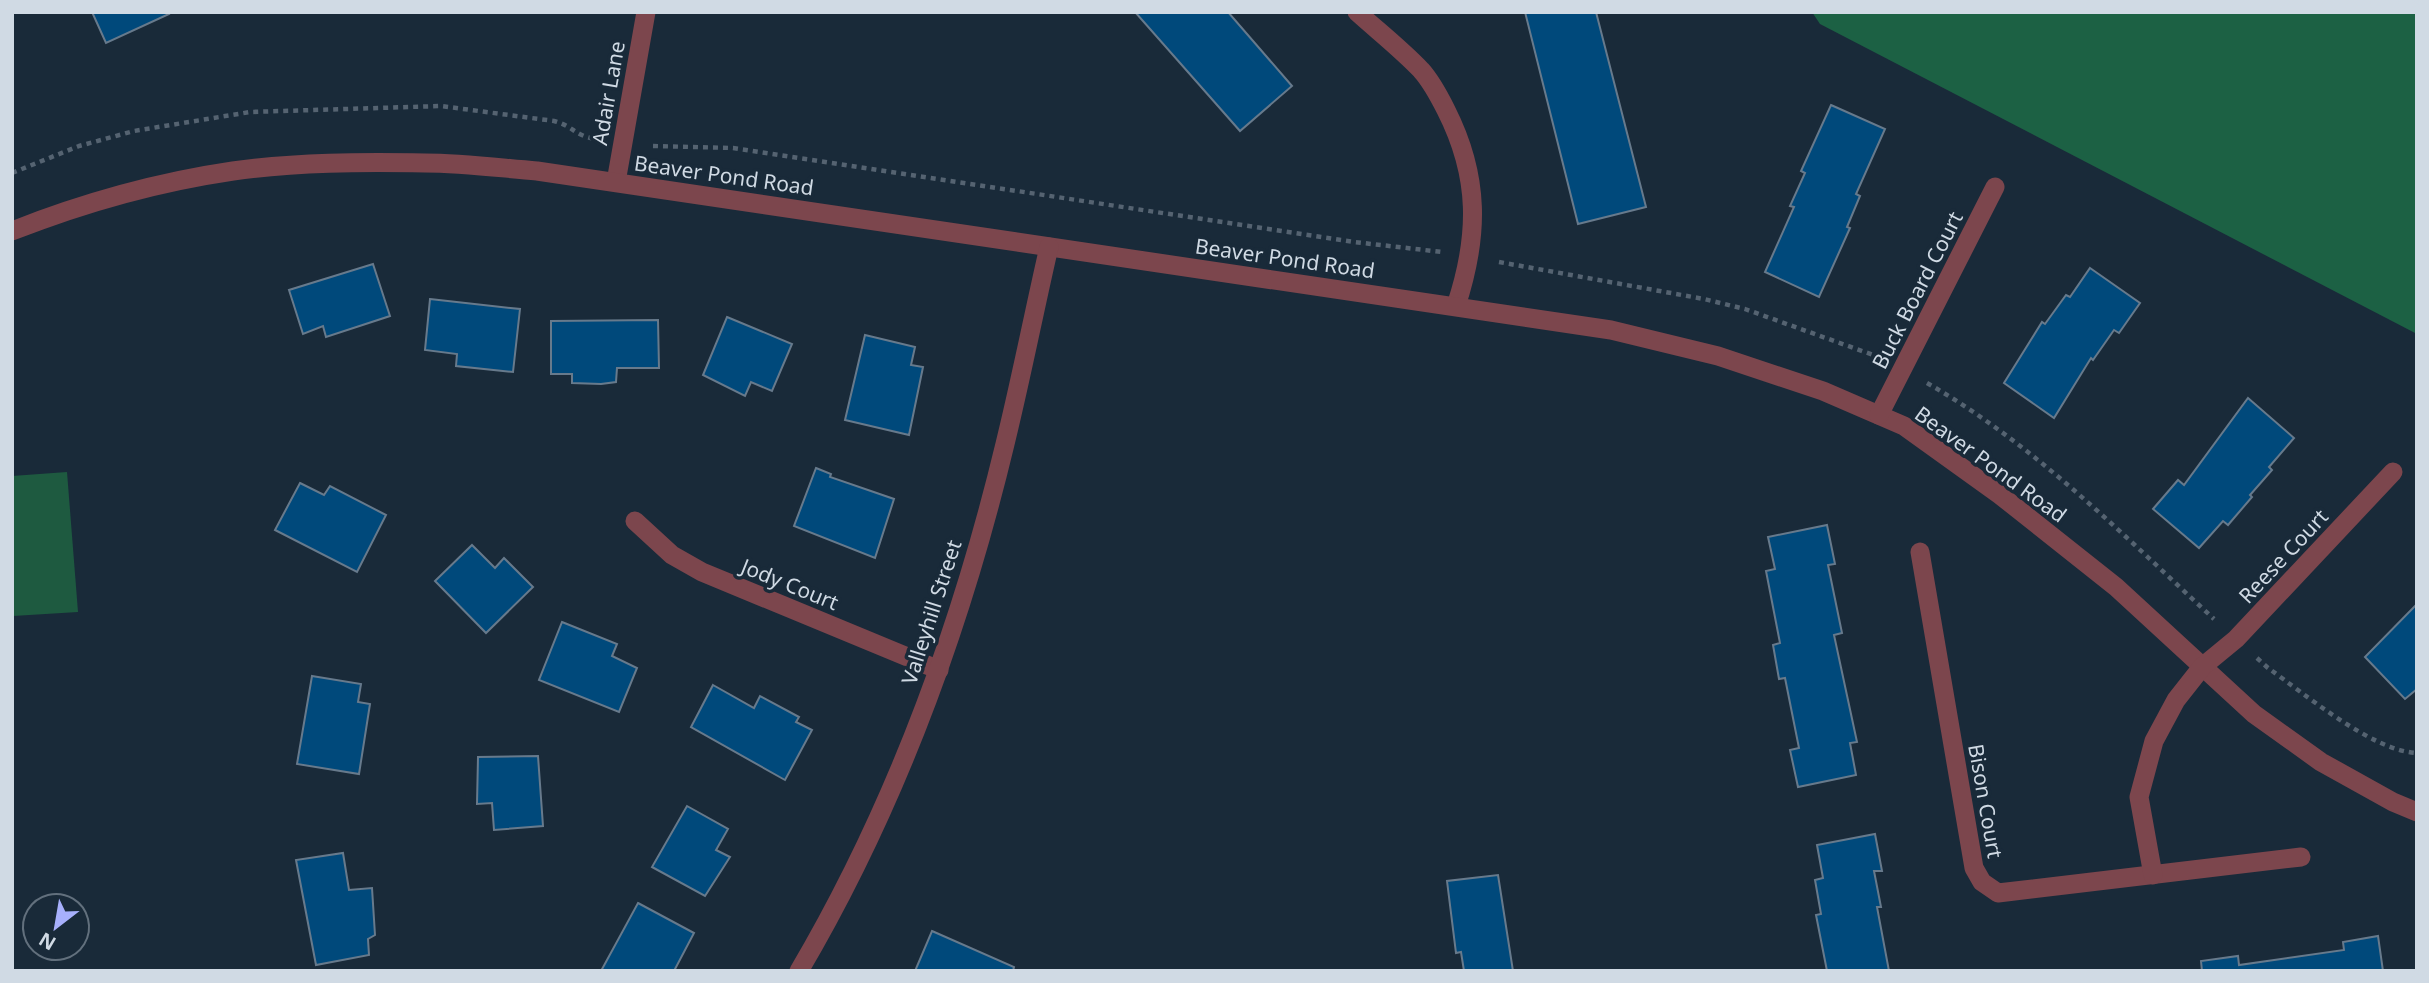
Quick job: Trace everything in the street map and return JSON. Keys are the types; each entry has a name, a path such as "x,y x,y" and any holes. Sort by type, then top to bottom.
{"street":[{"name":"Adair Lane","path":"616,182 646,12"},
{"path":"1357,12 1422,70 1438,93 1458,134 1472,188 1473,216 1467,271 1456,306"},
{"name":"Beaver Pond Road","path":"12,231 46,218 166,183 235,171 318,164 428,163 537,171 616,182 1611,330 1718,356 1823,391 1904,426 2000,495 2116,587 2254,714 2321,762 2393,802 2417,812"},
{"name":"Buck Board Court","path":"1879,415 1995,187"},
{"name":"Valleyhill Street","path":"799,971 828,921 887,801 939,670 1005,445 1048,247"},
{"name":"Reese Court","path":"2202,667 2236,639 2393,472"},
{"name":"Jody Court","path":"635,521 673,555 702,572 939,670"},
{"name":"Bison Court","path":"1920,552 1974,868 1982,882 1998,893 2301,858"},
{"path":"2153,875 2139,797 2140,785 2159,730 2176,700 2202,667"}],"path":[{"path":"12,173 79,146 134,131 250,111 441,106 554,121 570,127 581,137"},
{"path":"662,147 733,148 1354,242 1432,250"},
{"path":"1497,261 1745,309 1873,355"},
{"path":"1930,384 2052,471 2213,618"},
{"path":"2268,668 2355,729 2406,752 2417,753"}],"green space":[{"path":"1812,12 2417,12 2417,334 1820,24"},
{"path":"67,472 78,612 13,616 12,476"}],"building":[{"path":"92,12 168,12 169,14 106,43"},
{"path":"1135,12 1228,12 1292,86 1240,131"},
{"path":"1525,12 1596,12 1646,207 1578,224"},
{"path":"1831,105 1885,129 1856,194 1860,196 1847,227 1850,228 1819,297 1765,272 1794,207 1790,206 1805,173 1801,171"},
{"path":"373,264 390,316 326,337 323,326 303,334 289,290"},
{"path":"2090,268 2140,303 2119,333 2114,330 2093,360 2091,358 2054,418 2004,383 2042,322 2045,324 2066,295 2070,297"},
{"path":"430,299 520,309 513,372 456,366 457,354 425,350"},
{"path":"727,317 792,344 772,391 751,382 745,396 703,375"},
{"path":"658,320 659,368 617,368 616,382 601,384 572,383 572,374 551,374 551,321"},
{"path":"865,335 915,347 911,365 923,367 909,435 845,420"},
{"path":"2248,398 2294,438 2269,467 2272,470 2228,525 2223,521 2199,548 2153,509 2178,480 2184,485"},
{"path":"816,468 831,474 830,477 894,499 875,558 794,526"},
{"path":"300,483 324,495 330,486 386,515 357,572 275,530"},
{"path":"1827,525 1835,564 1828,565 1842,633 1834,635 1857,742 1850,743 1856,775 1798,787 1790,750 1799,748 1785,678 1779,679 1773,645 1780,643 1766,571 1775,569 1768,537"},
{"path":"472,545 495,568 504,558 533,587 486,633 435,581"},
{"path":"2417,604 2417,689 2405,699 2365,657"},
{"path":"562,622 617,644 612,656 637,668 619,712 539,680"},
{"path":"312,676 361,684 358,702 370,704 359,774 297,764"},
{"path":"713,685 754,708 760,696 799,717 796,722 812,730 785,780 691,727"},
{"path":"538,756 543,826 494,830 492,803 477,804 478,757"},
{"path":"687,806 728,829 716,850 730,857 705,896 652,867"},
{"path":"1875,834 1882,871 1874,871 1881,907 1877,907 1889,971 1827,971 1816,915 1821,914 1815,880 1823,878 1817,845"},
{"path":"343,853 349,890 372,888 375,935 368,939 369,955 316,965 296,860"},
{"path":"1498,875 1513,971 1464,971 1461,952 1456,953 1447,881"},
{"path":"638,903 694,933 674,971 601,971"},
{"path":"932,931 1014,967 1013,971 915,971"},
{"path":"2378,936 2383,971 2202,971 2201,961 2238,956 2239,965 2344,950 2343,942"}]}
